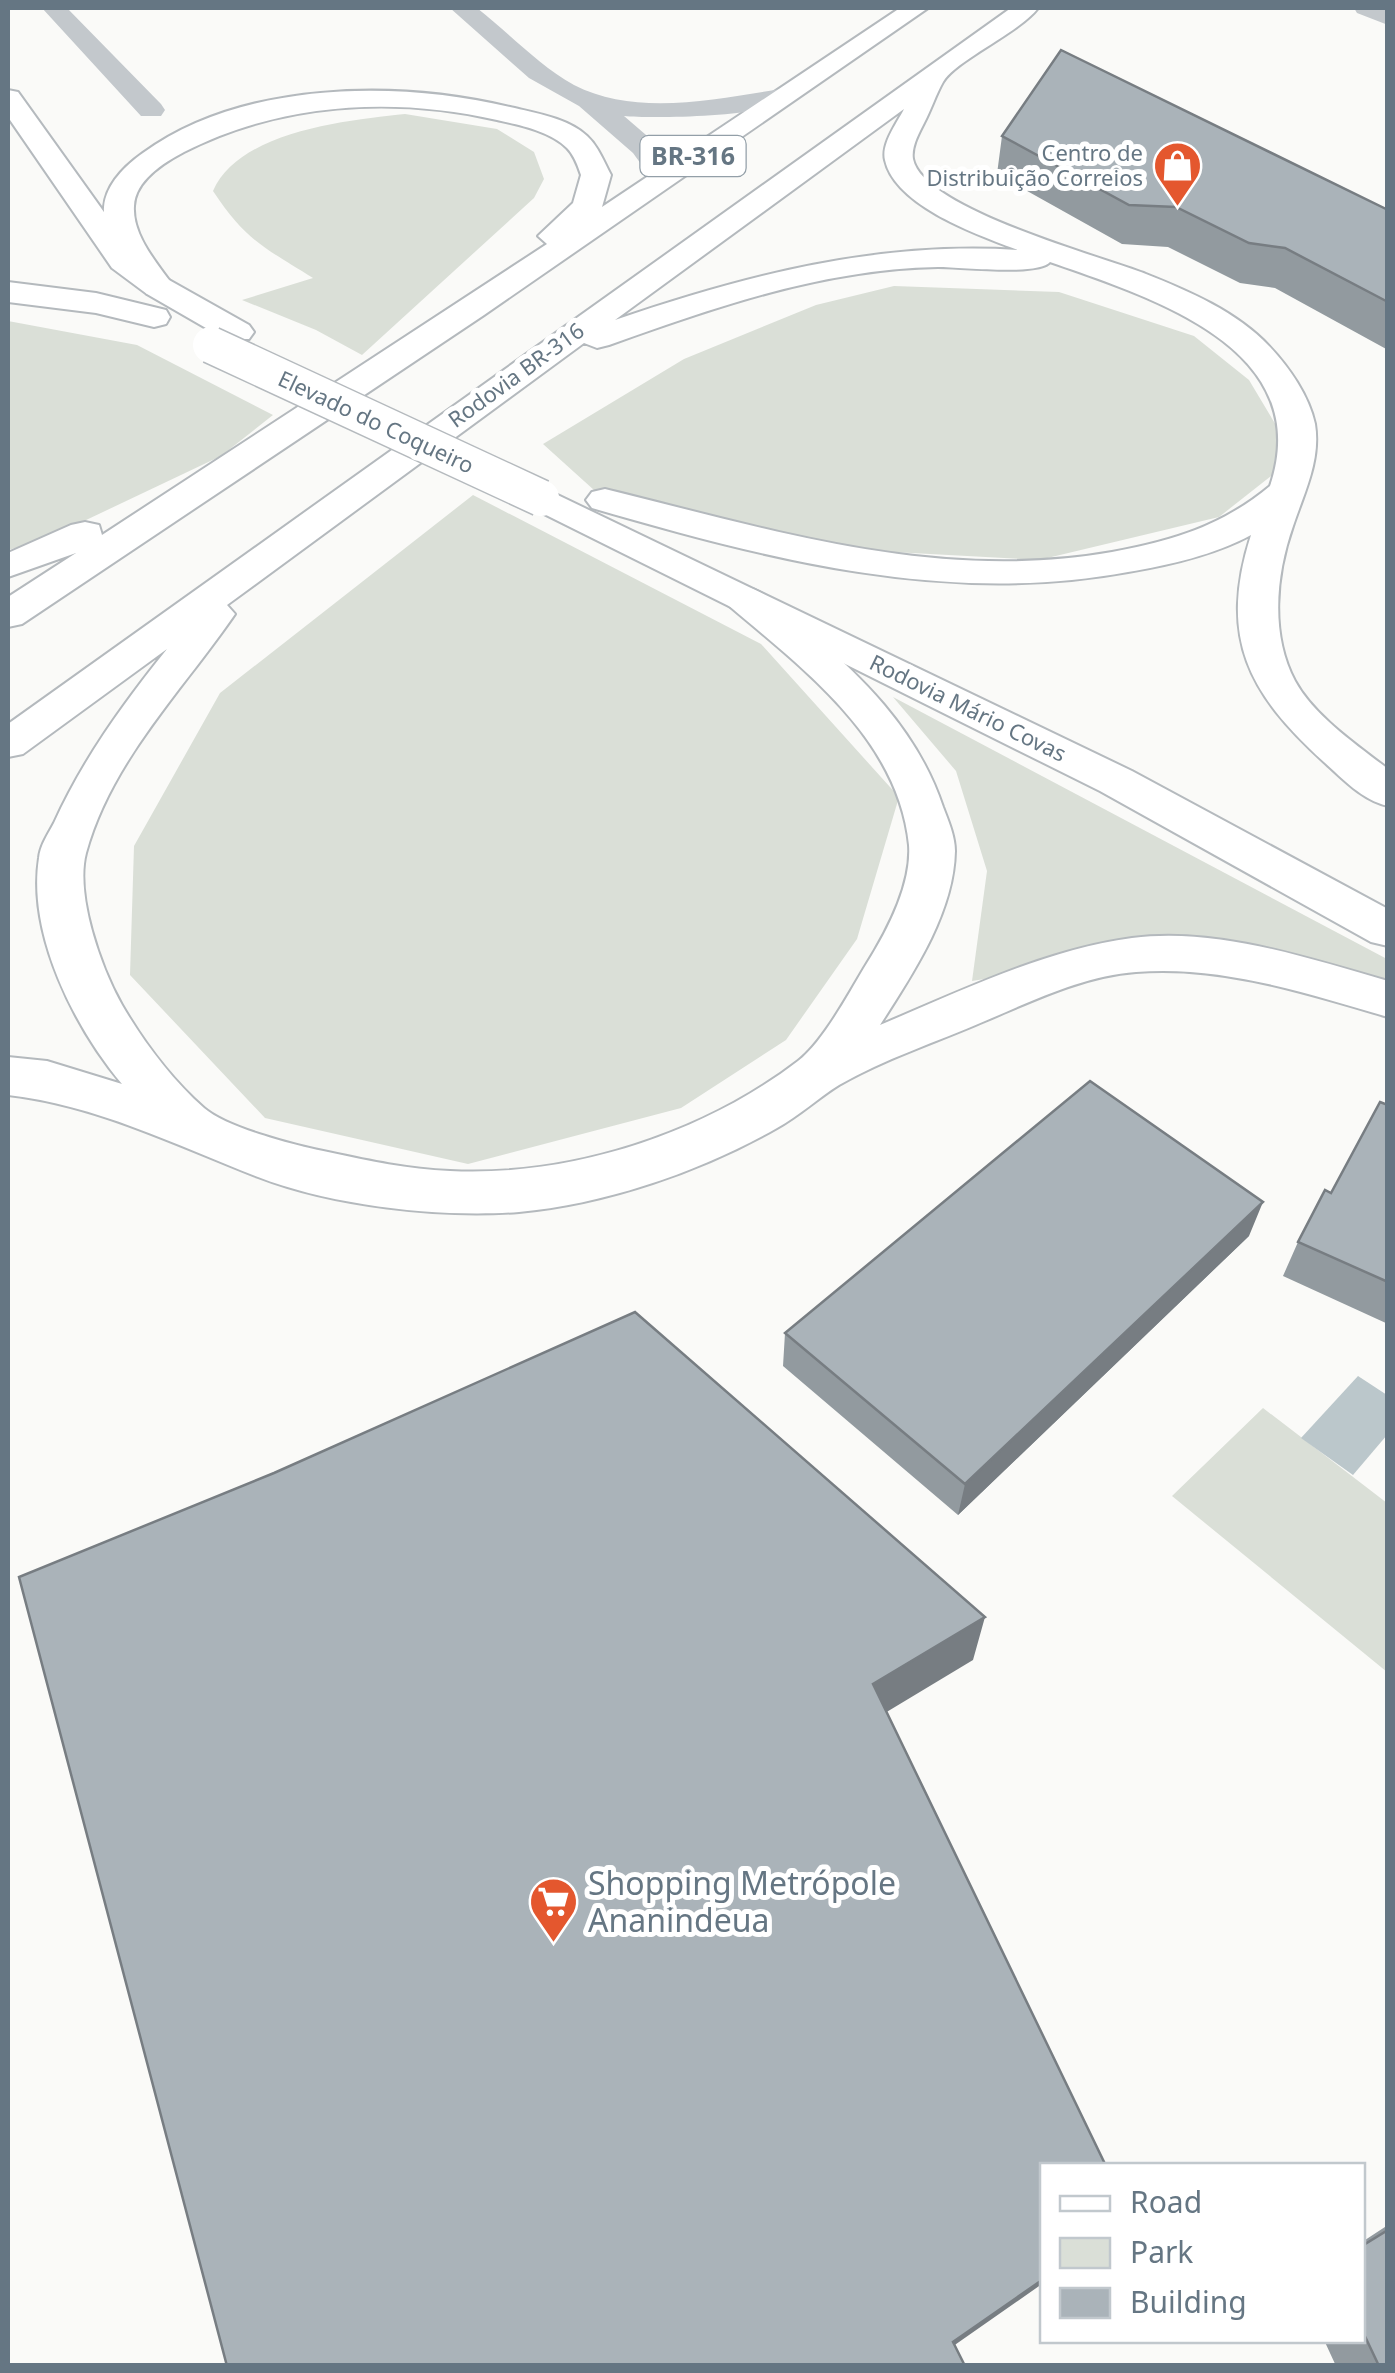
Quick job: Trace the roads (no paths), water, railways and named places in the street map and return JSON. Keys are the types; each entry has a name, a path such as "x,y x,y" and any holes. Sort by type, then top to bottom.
{"main road":[{"name":"BR-316","path":"8,615 473,308 916,8"},
{"name":"Rodovia BR-316","path":"8,744 1026,8"},
{"path":"932,75 923,104 901,140 898,161 914,184 937,203 989,228 1200,312 1254,349 1286,392 1298,436 1290,488 1269,540 1259,580 1260,640 1275,683 1349,763 1388,792"},
{"path":"8,98 104,238 156,302"},
{"path":"156,302 120,224 119,203 126,186 144,165 221,122 267,111 311,104 426,101 493,110 555,130 578,143 596,175 587,207 473,308"},
{"path":"18,165 96,267 124,296 156,302"},
{"path":"538,360 671,312 802,272 883,261 972,257 1097,268"},
{"path":"8,292 96,303 156,302"},
{"name":"Elevado do Coqueiro","path":"156,302 224,339 552,490"},
{"path":"8,565 46,553 268,444"},
{"path":"605,500 765,546 945,572 1033,575 1113,566 1186,548 1243,525 1290,488"},
{"name":"Rodovia Mário Covas","path":"552,490 605,500 1141,764 1388,898"},
{"name":"Rodovia Mário Covas","path":"552,490 741,596 1116,781 1388,930"},
{"path":"188,1125 121,1048 81,977 61,898 62,855 100,772 154,693 258,561"},
{"path":"741,596 823,666 881,723 917,787 932,851 914,918 882,986 822,1070"},
{"path":"8,1076 47,1080 188,1125 280,1163 398,1188 454,1193 522,1190 588,1178 670,1154 759,1114 822,1070 1038,978 1133,956 1191,955 1288,970 1388,998"}],"street":[{"path":"54,8 150,110"},
{"path":"462,8 562,89 588,101 644,148 664,176"},
{"path":"1366,8 1388,18"},
{"path":"588,101 659,110 705,109 781,96"}],"place":[{"name":"Centro de Distribuição Correios","path":"1178,208"},
{"name":"Shopping Metrópole Ananindeua","path":"553,1944"}]}
